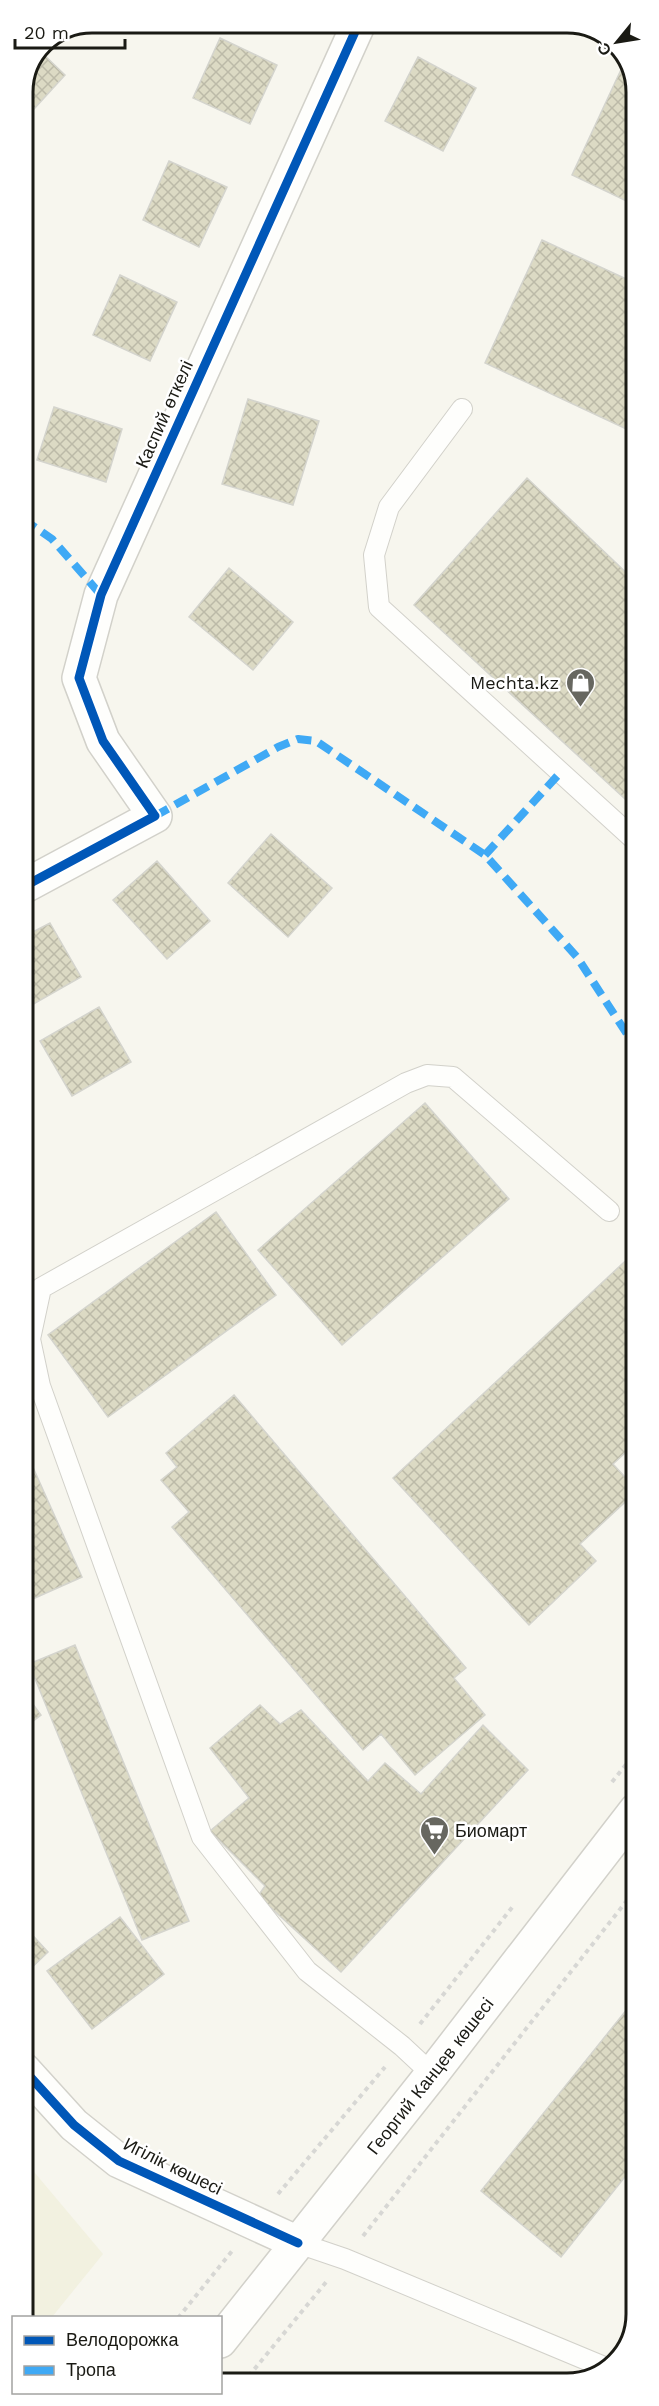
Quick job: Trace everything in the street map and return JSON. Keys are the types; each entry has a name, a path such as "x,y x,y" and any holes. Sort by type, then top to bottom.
{"street":[{"name":"Каспий өткелі","path":"33,882 154,816 103,741 79,678 101,595 354,33"},
{"name":"Георгий Канцев көшесі","path":"222,2338 432,2074 626,1823"},
{"name":"Игілік көшесі","path":"33,2080 74,2125 119,2161 298,2243"}],"lane":[{"path":"462,409 389,507 374,555 379,608 626,832"},
{"path":"33,1325 41,1288 406,1083 427,1075 453,1077 609,1211"},
{"path":"33,1353 40,1386 202,1837 307,1971 402,2046 432,2074"},
{"path":"298,2243 345,2259 597,2364"}],"path":[{"path":"251,2373 345,2259 626,1902"}],"shaded area":[{"path":"33,2171 103,2254 53,2316 33,2316"}],"building":[{"path":"220,38 277,65 250,124 193,98"},
{"path":"45,56 65,75 33,110 34,81"},
{"path":"418,57 476,88 443,151 385,121"},
{"path":"620,72 623,73 626,92 626,201 572,175"},
{"path":"169,161 227,187 199,247 143,220"},
{"path":"542,240 626,279 626,429 485,363"},
{"path":"120,275 177,302 150,361 93,335"},
{"path":"248,399 319,421 293,505 222,484"},
{"path":"54,407 122,429 106,482 37,460"},
{"name":"Mechta.kz","path":"527,478 626,572 626,800 414,605"},
{"path":"229,568 293,622 253,670 189,617"},
{"path":"271,834 332,888 288,937 228,883"},
{"path":"157,861 210,921 167,959 113,900"},
{"path":"50,923 81,977 33,1004 33,932"},
{"path":"99,1007 131,1062 72,1096 40,1041"},
{"path":"425,1103 509,1199 342,1345 258,1250"},
{"path":"216,1212 276,1295 108,1417 48,1335"},
{"path":"626,1260 626,1452 613,1464 626,1478 626,1501 580,1544 596,1561 529,1625 393,1478"},
{"path":"234,1395 466,1668 454,1678 485,1715 415,1775 381,1734 363,1750 172,1527 189,1512 161,1480 177,1467 166,1453"},
{"path":"33,1467 82,1577 33,1599"},
{"path":"75,1645 189,1921 142,1940 33,1674 33,1662"},
{"path":"33,1704 41,1715 33,1721"},
{"path":"260,1705 280,1724 301,1710 368,1781 385,1763 421,1794 483,1725 528,1770 341,1972 258,1896 265,1886 210,1831 249,1798 210,1748"},
{"path":"120,1917 164,1974 92,2029 47,1971"},
{"path":"33,1936 48,1952 33,1966"},
{"path":"626,2010 626,2176 561,2257 481,2191"}],"marked path":[{"path":"33,526 52,539 101,595"},
{"path":"155,816 278,747 298,739 316,741 485,855 577,957 626,1033"},
{"path":"485,855 560,773"}],"cycle path":[{"path":"33,882 155,816 103,741 79,678 101,595 354,33"},
{"path":"33,2080 74,2125 119,2161 298,2243"}],"place":[{"name":"Mechta.kz","path":"580,708"},
{"name":"Биомарт","path":"434,1856"}]}
